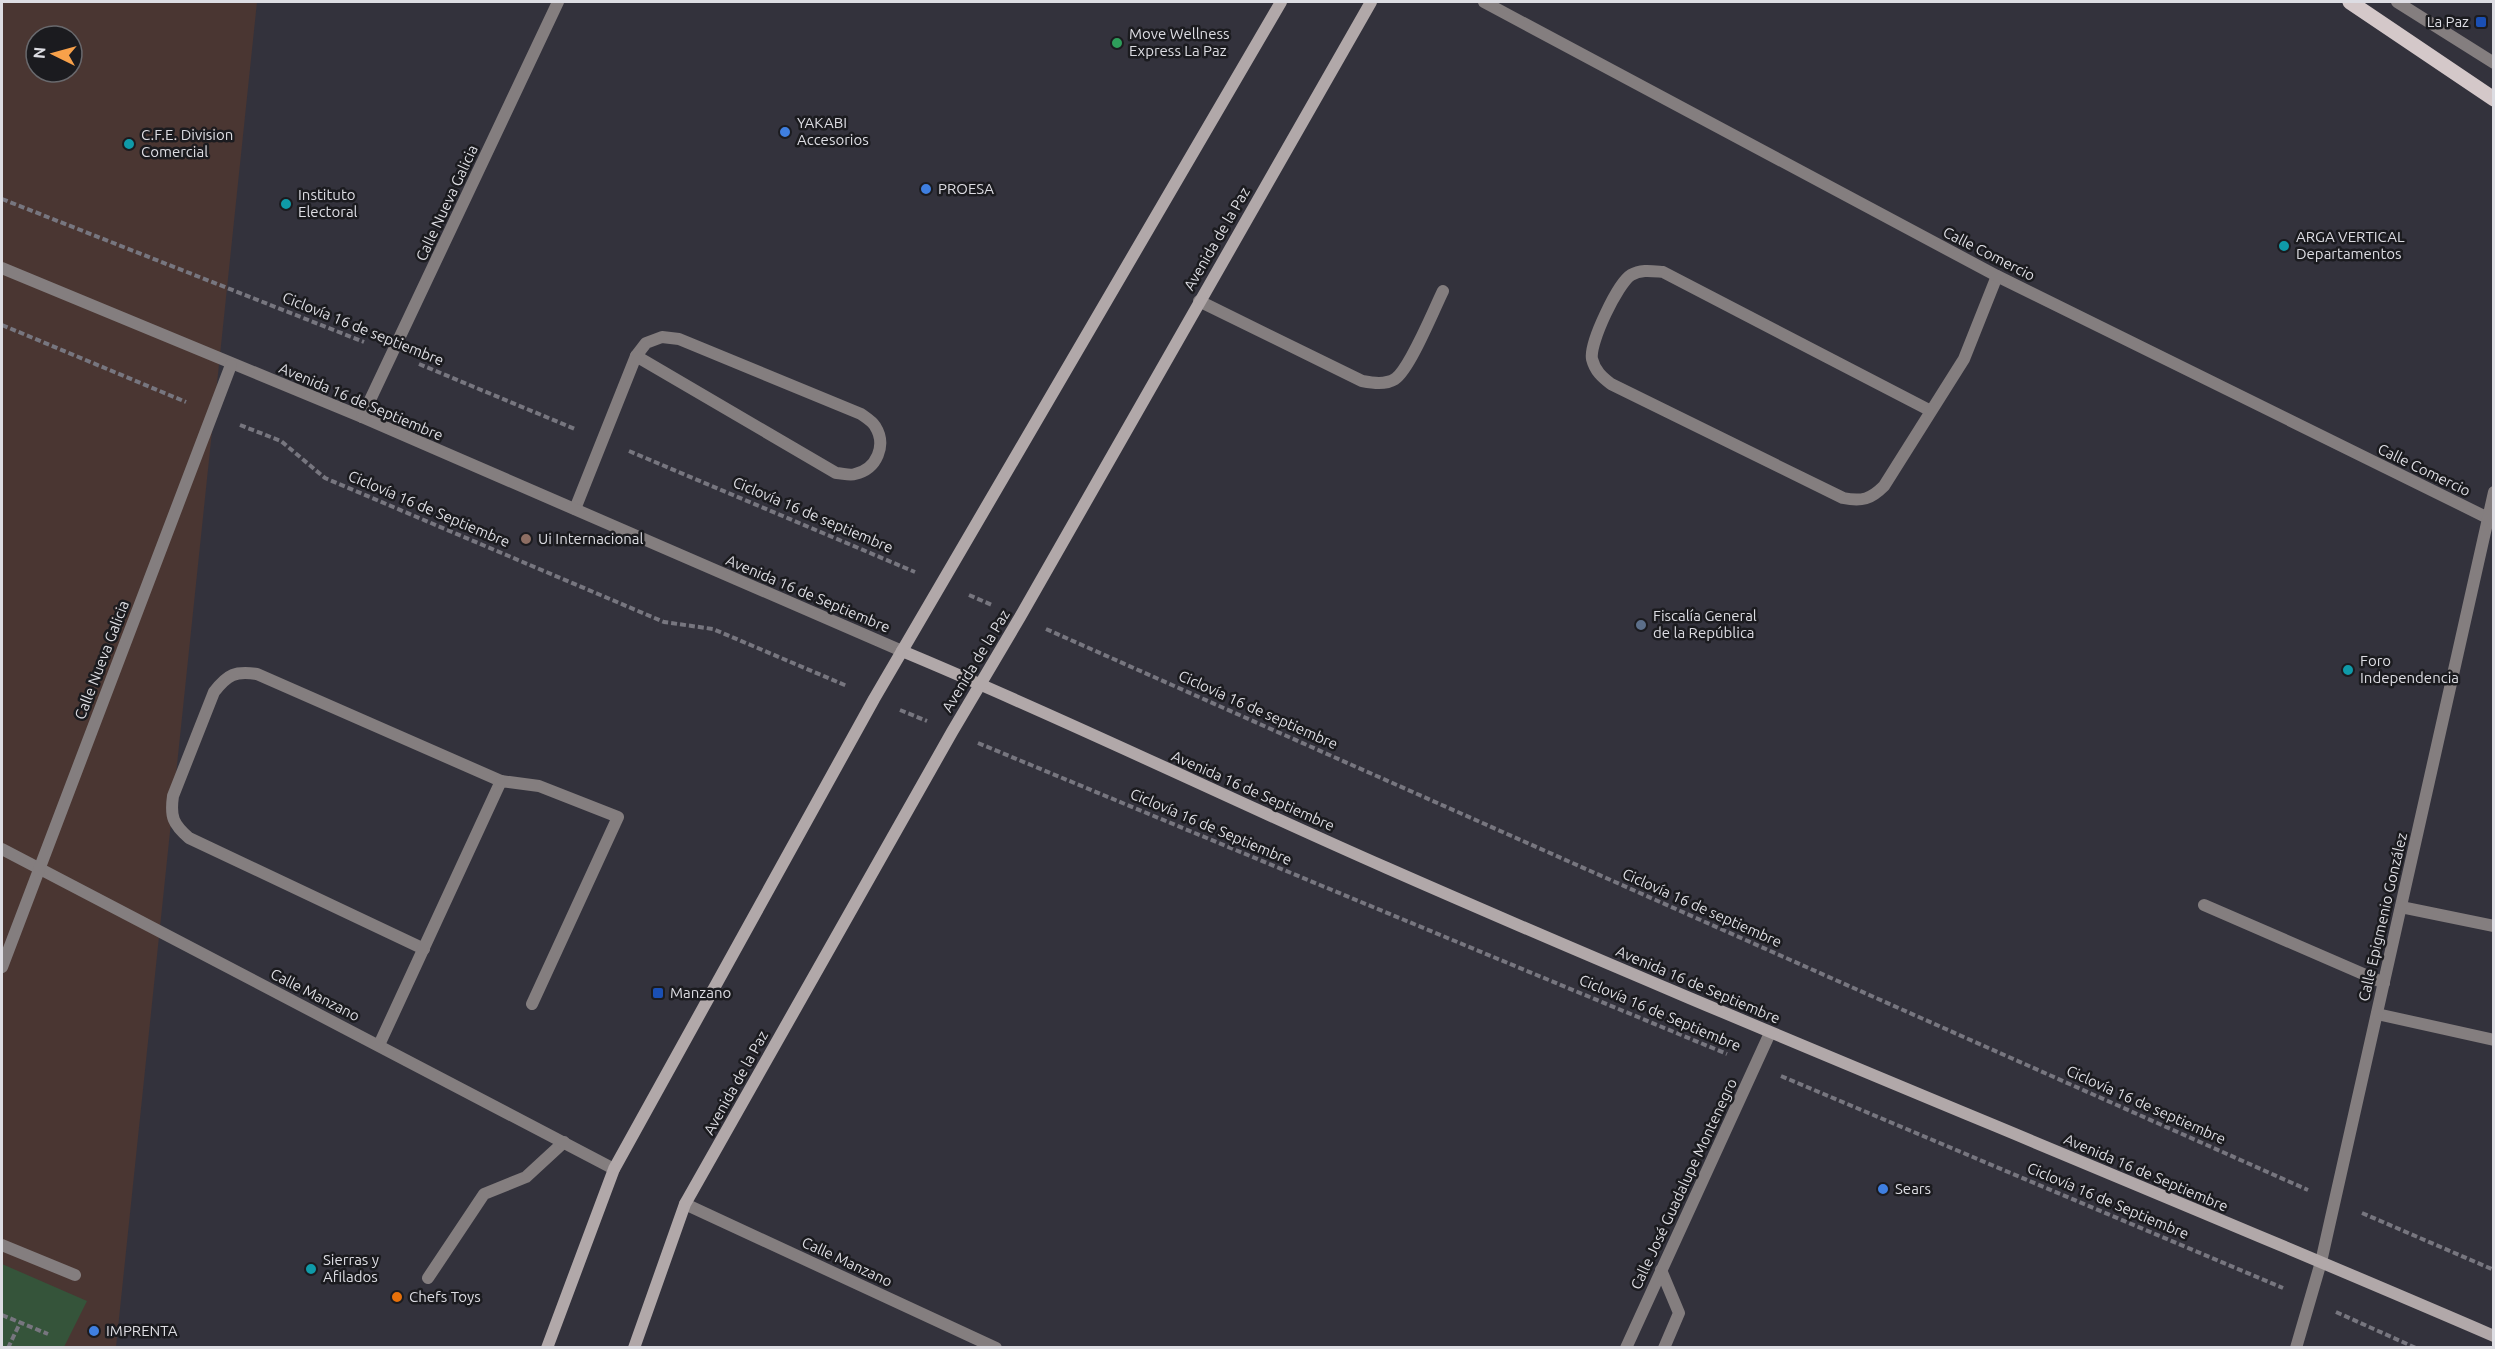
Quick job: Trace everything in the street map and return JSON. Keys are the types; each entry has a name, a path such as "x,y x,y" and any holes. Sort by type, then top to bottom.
{"main road":[{"path":"2350,2 2493,99"}],"street":[{"name":"Calle Nueva Galicia","path":"362,417 558,2"},
{"path":"547,1347 614,1169 874,699 1281,2"},
{"name":"Avenida de la Paz","path":"634,1347 685,1203 1371,2"},
{"name":"Calle Comercio","path":"1484,2 1997,276 2488,519"},
{"path":"2397,2 2493,63"},
{"name":"Avenida 16 de Septiembre","path":"2,268 231,365 362,417 981,684 1385,868 1770,1033 2493,1336"},
{"path":"1931,411 1663,273 1646,270 1630,275 1620,288 1594,339 1591,357 1597,373 1611,384 1843,498 1859,501 1873,497 1884,486 1964,359 1997,276"},
{"path":"1199,301 1362,381 1379,384 1395,378 1406,365 1443,291"},
{"path":"575,509 636,356 646,343 662,336 679,339 861,414 875,425 881,440 878,458 869,468 854,475 836,473 636,356"},
{"name":"Calle Nueva Galicia","path":"2,967 231,365"},
{"name":"Calle Epigmenio González","path":"2296,1347 2321,1262 2493,492"},
{"path":"424,949 189,838 177,827 171,812 173,796 214,692 225,679 241,672 257,674 501,781 539,786 618,817 532,1004"},
{"path":"379,1045 501,781"},
{"name":"Calle Manzano","path":"2,849 614,1169"},
{"path":"2204,905 2345,964 2384,983"},
{"path":"2401,907 2493,926"},
{"path":"2377,1014 2493,1040"},
{"name":"Calle José Guadalupe Montenegro","path":"1626,1347 1770,1033"},
{"path":"428,1278 484,1194 526,1177 564,1142"},
{"name":"Calle Manzano","path":"685,1203 996,1347"},
{"path":"2,1245 75,1275"},
{"path":"1661,1270 1679,1313 1664,1347"}],"path":[{"name":"Ciclovía 16 de septiembre","path":"2,199 393,353 943,583 2334,1202 2493,1270"},
{"name":"Ciclovía 16 de Septiembre","path":"2,325 281,441 325,478 664,622 713,629 952,732 1755,1066 2416,1347"},
{"path":"2,1315 48,1334"},
{"path":"9,1347 20,1323"}],"shaded area":[{"path":"2,2 257,2 116,1347 2,1348"}],"green space":[{"path":"2,1264 87,1301 64,1347 2,1347"}],"place":[{"name":"La Paz","path":"2481,22"},
{"name":"Move Wellness Express La Paz","path":"1117,43"},
{"name":"YAKABI Accesorios","path":"785,132"},
{"name":"C.F.E. Division Comercial","path":"129,144"},
{"name":"PROESA","path":"926,189"},
{"name":"Instituto Electoral","path":"286,204"},
{"name":"ARGA VERTICAL Departamentos","path":"2284,246"},
{"name":"Ui Internacional","path":"526,539"},
{"name":"Fiscalía General de la República","path":"1641,625"},
{"name":"Foro Independencia","path":"2348,670"},
{"name":"Manzano","path":"658,993"},
{"name":"Sears","path":"1883,1189"},
{"name":"Sierras y Afilados","path":"311,1269"},
{"name":"Chefs Toys","path":"397,1297"},
{"name":"IMPRENTA","path":"94,1331"}]}
